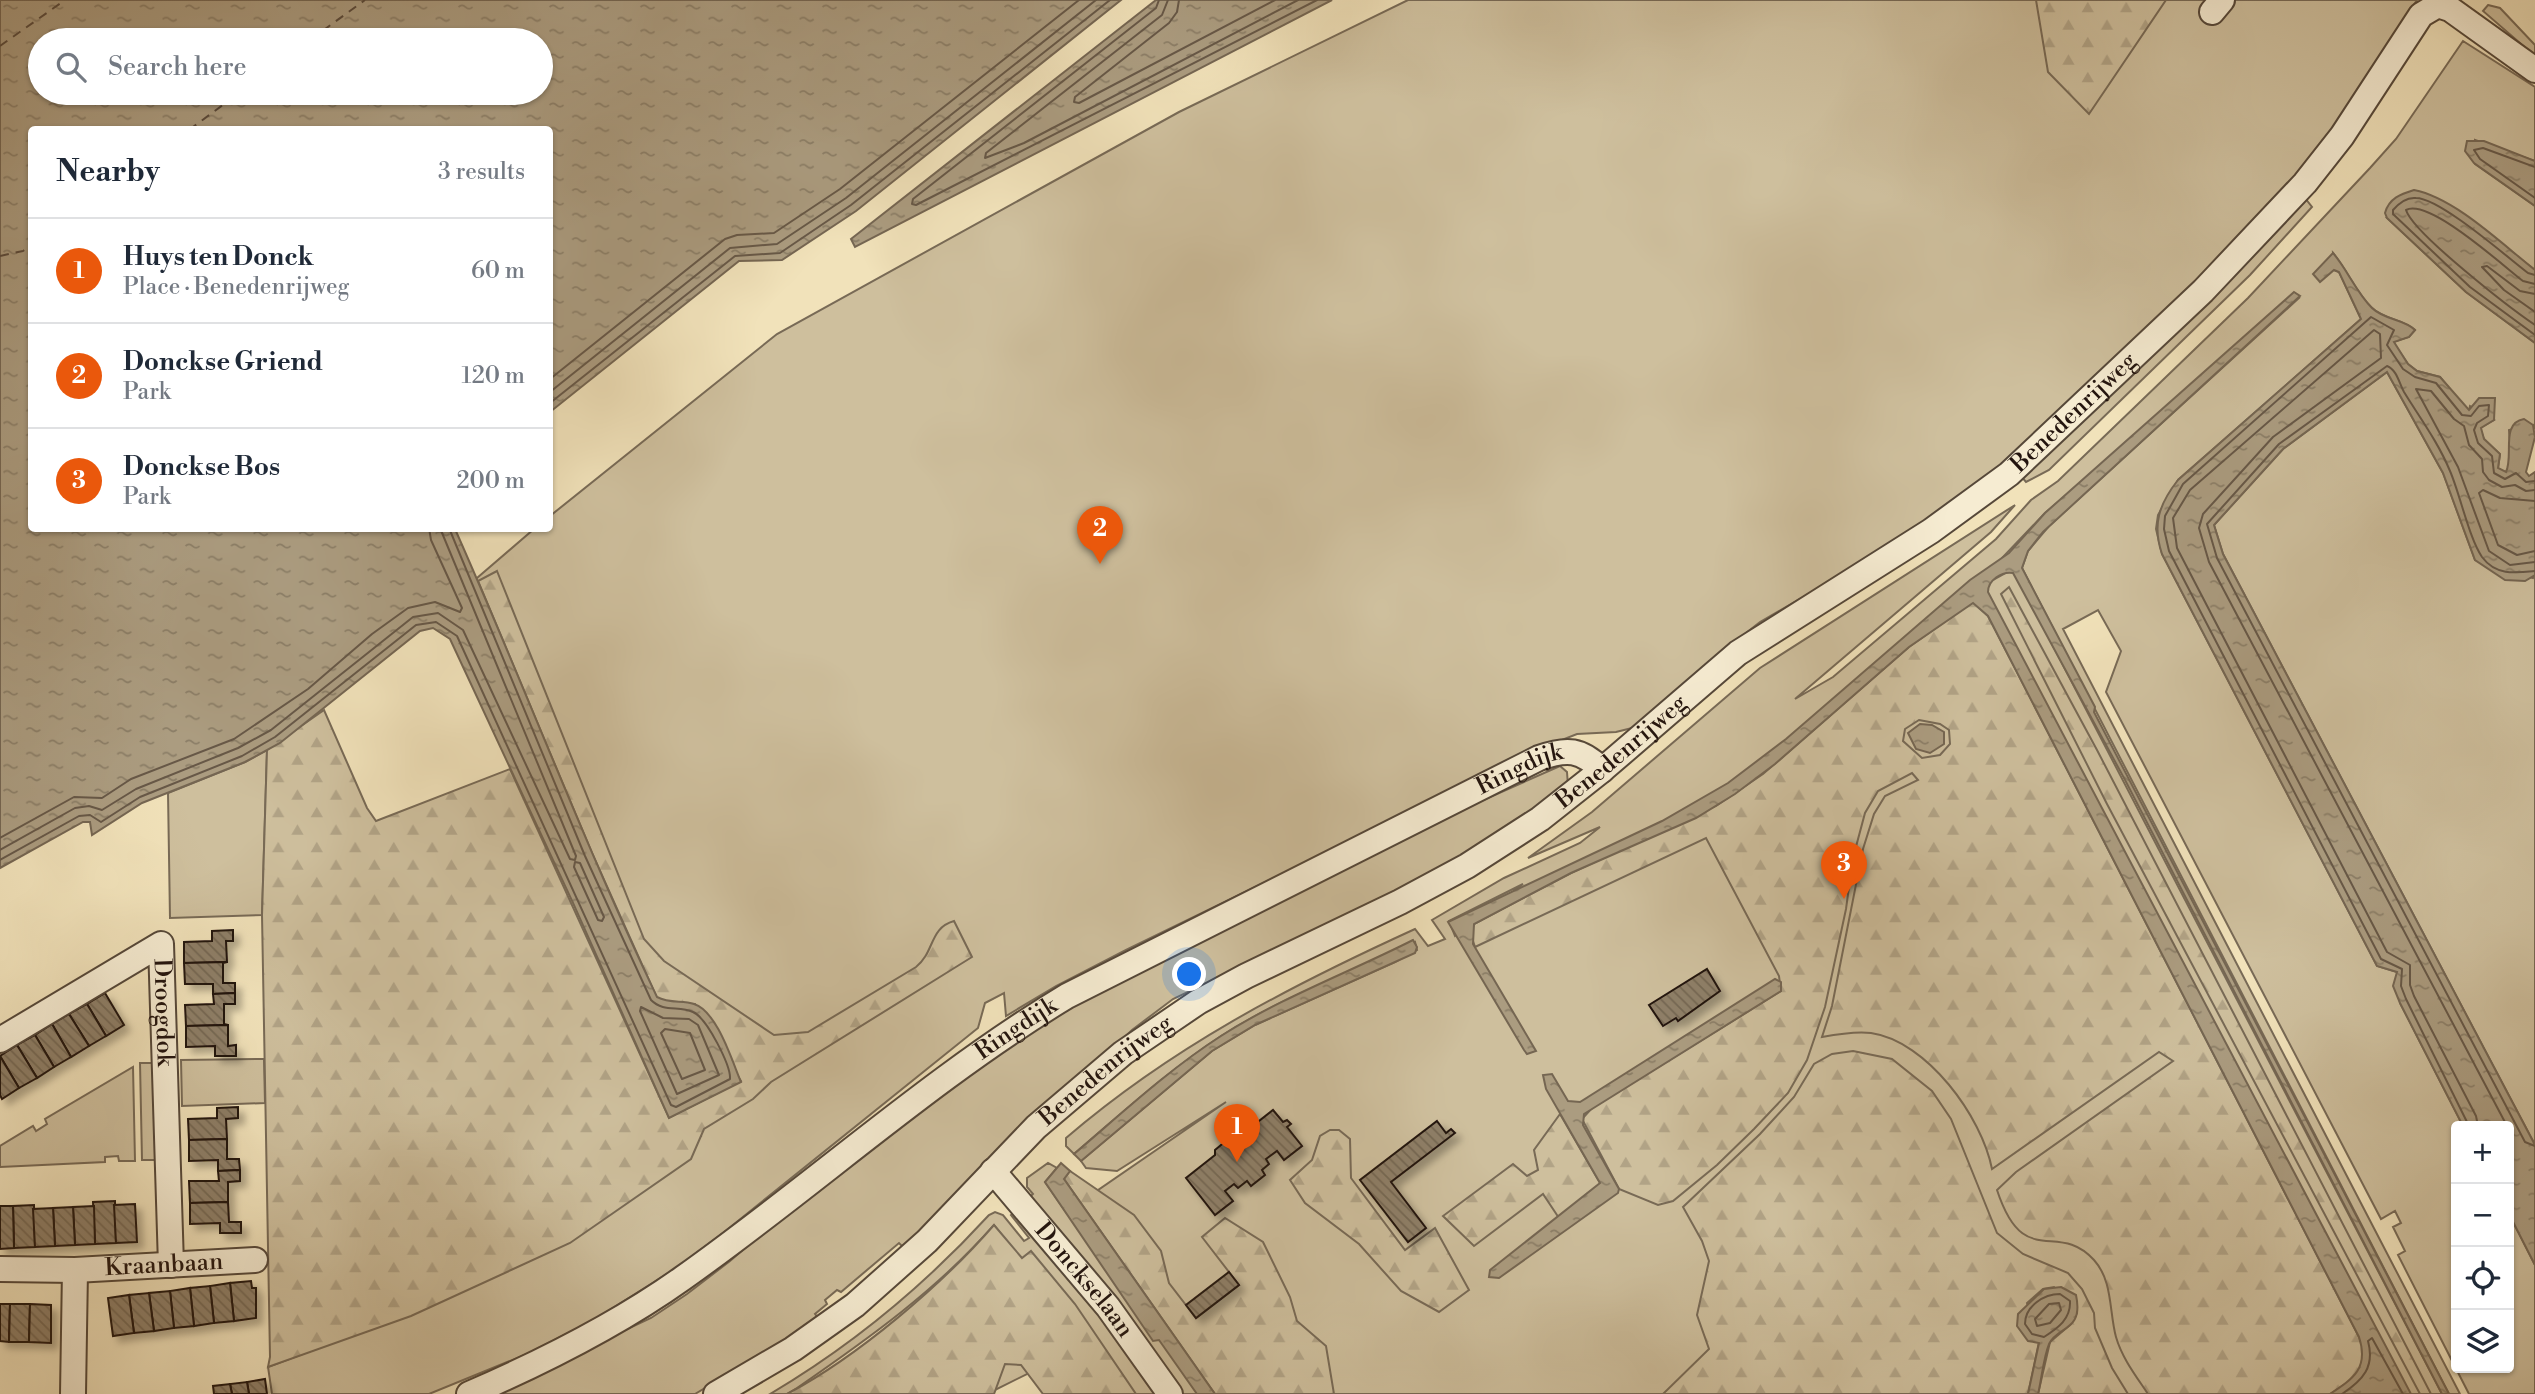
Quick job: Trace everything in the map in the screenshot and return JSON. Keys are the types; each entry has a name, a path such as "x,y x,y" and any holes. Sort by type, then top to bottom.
{"street":[{"path":"2439,3 2535,70"},
{"name":"Benedenrijweg","path":"716,1394 793,1349 855,1305 928,1241 993,1171 1085,1083 1198,1002 1468,866 1540,819 1602,770 1738,653 1931,531 2009,474 2203,291 2296,193 2342,136 2421,15 2439,3"},
{"name":"Ringdijk","path":"469,1394 521,1371 607,1326 682,1279 1000,1036 1067,996 1539,758 1560,750 1576,750 1602,770"},
{"name":"Droogdok","path":"0,1040 161,944 171,1265"},
{"name":"Donckselaan","path":"993,1171 1108,1307 1170,1394"},
{"name":"Kraanbaan","path":"0,1269 75,1270 255,1260"},
{"name":"Kraanbaan","path":"73,1394 75,1270"}],"green space":[{"path":"1408,0 2417,0 2335,130 2266,212 2010,461 1941,517 1760,622 1710,661 1636,727 1616,732 1577,734 1534,751 1126,950 1056,986 1006,1016 1004,993 985,1003 978,1028 723,1233 675,1269 592,1321 527,1354 429,1394 272,1394 268,1367 337,1341 701,1136 470,584 531,532 553,532 553,514 777,334 1179,112"},
{"path":"2036,0 2166,0 2089,114 2048,72"},
{"path":"2488,5 2500,8 2535,45 2535,56 2483,11"},
{"path":"2463,41 2535,87 2535,161 2475,140 2475,164 2535,206 2535,270 2454,208 2387,218 2466,292 2535,343 2535,429 2533,425 2509,430 2511,461 2506,473 2498,468 2500,454 2484,439 2480,428 2494,420 2470,406 2469,411 2466,409 2440,377 2417,371 2408,364 2393,342 2409,337 2415,330 2371,307 2333,253 2334,270 2339,272 2361,319 2178,480 2158,515 2156,529 2162,554 2377,966 2397,972 2400,1003 2460,1121 2451,1121 2451,1359 2398,1255 2405,1251 2393,1227 2401,1223 2395,1211 2381,1219 2106,692 2121,651 2098,610 2063,629 2460,1394 2449,1394 2022,568 2028,551 2049,526 2300,297 2045,513 2002,558 1995,579 2013,569 2442,1394 1082,1394 1033,1371 987,1394 1013,1249 994,1225 949,1271 876,1332 787,1394 770,1394 859,1335 886,1313 939,1266 989,1215 995,1212 1003,1215 1024,1241 1029,1238 1011,1215 1033,1194 1027,1187 1027,1178 1048,1163 1057,1168 1045,1182 1066,1212 1226,1102 1117,1171 1086,1168 1081,1161 1212,1051 1255,1025 1395,962 1417,950 1415,942 1292,997 1244,1022 1183,1063 1074,1154 1066,1146 1066,1138 1147,1075 1277,997 1415,929 1428,946 1445,939 1432,920 1504,878 1580,843 1600,827 1528,858 1592,812 1760,668 2015,505 1991,532 1795,699 1833,677 1996,539 2031,500 2058,481 2248,298 2396,139","holes":["1523,884 1455,936 1449,921"]},
{"path":"2305,198 2312,207 2250,275 2049,470 2026,482 2021,476"},
{"path":"2387,372 2443,473 2475,560 2533,578 2535,575 2535,1145 2223,554 2214,525 2283,449"},
{"path":"497,571 644,939 664,961 774,1035 808,1032 916,967 946,924 954,921 972,957 771,1082 753,1099 704,1129 691,1159 570,1243 411,1316 268,1367 270,1357 262,915 267,750 324,710 367,808 376,821 510,769 669,1118 741,1081 695,1004 668,1003 657,998 592,853 478,581"},
{"path":"2009,587 2097,750 2431,1394 2420,1394 2107,804 2001,594"},
{"path":"1973,602 1988,616 2359,1337 2364,1351 2362,1367 2357,1376 2330,1394 2148,1394 2119,1345 2107,1287 2094,1260 2067,1243 2030,1237 2018,1230 2007,1215 1997,1190 2016,1172 2173,1061 2159,1052 1992,1169 1977,1127 1964,1105 1949,1084 1912,1050 1892,1039 1871,1033 1822,1037 1832,1006 1863,849 1874,814 1885,796 1918,780 1912,773 1878,791 1865,813 1853,858 1846,909 1825,1007 1807,1060 1788,1093 1754,1129 1717,1165 1673,1201 1658,1205 1619,1189 1582,1119 1592,1108 1781,991 1779,976 1706,838 1475,947 1471,935 1474,924 1571,873 1716,806 1763,774 1909,647","holes":["1919,720 1940,724 1949,730 1950,744 1940,755 1922,758 1903,741 1905,729"]},
{"path":"267,750 262,915 170,918 168,793 245,762"},
{"path":"1560,766 1567,772 1568,786 1471,856 1173,999 1132,1030 904,1248 899,1243 841,1292 837,1290 825,1300 827,1304 815,1314 819,1319 695,1394 490,1394 651,1318 687,1294 730,1261 837,1169 1051,1017 1481,801"},
{"path":"1853,1051 1892,1059 1932,1091 1951,1119 1997,1233 2023,1254 2068,1273 2082,1289 2094,1313 2095,1328 2112,1368 2128,1394 2038,1394 2050,1342 2071,1324 2077,1313 2054,1287 2043,1289 2027,1303 2039,1342 2028,1394 1663,1394 1709,1349 1697,1315 1709,1261 1702,1241 1683,1207 1760,1134 1794,1097 1814,1064 1832,1054"},
{"path":"264,1059 265,1103 182,1106 181,1060"},
{"path":"140,1063 158,1063 160,1160 142,1160"},
{"path":"133,1067 135,1161 119,1161 118,1156 105,1157 105,1162 0,1167 0,1146 33,1126 36,1131 47,1124 45,1119"},
{"path":"1560,1114 1600,1183 1599,1186 1559,1218 1543,1194 1474,1246 1443,1216 1513,1164 1527,1176 1538,1170 1534,1150"},
{"path":"1330,1130 1339,1130 1350,1139 1351,1178 1405,1250 1435,1228 1469,1290 1439,1312 1401,1291 1359,1244 1305,1203 1290,1180 1312,1160 1320,1136"},
{"path":"1070,1171 1134,1215 1161,1251 1169,1283 1196,1318 1239,1285 1202,1237 1225,1218 1263,1242 1290,1297 1297,1321 1326,1346 1334,1394 1215,1394 1064,1179"},
{"path":"2514,1224 2535,1265 2535,1394 2469,1394 2458,1373 2514,1373"},
{"path":"994,1225 1022,1258 1031,1251 1075,1304 1136,1394 1043,1394 1021,1365 1005,1364 994,1394 787,1394 842,1360 897,1318 950,1272"}],"water":[{"path":"0,0 1121,0 856,211 782,260 739,261 553,410 553,126 28,126 28,532 456,532 604,881 657,997 694,1004 710,1016 723,1038 741,1082 669,1118 450,639 433,628 420,631 280,743 245,762 142,803 92,835 90,822 83,822 0,868"},
{"path":"1156,0 1332,0 855,247 851,239"},
{"path":"2467,141 2484,141 2535,161 2535,206 2474,163 2465,151"},
{"path":"2414,190 2446,202 2462,212 2535,270 2535,343 2466,292 2387,218 2385,213 2393,200"},
{"path":"2333,253 2372,308 2415,330 2409,337 2394,342 2408,364 2417,371 2440,377 2469,410 2479,398 2495,398 2494,420 2481,428 2484,439 2500,454 2498,468 2506,472 2512,427 2524,419 2533,425 2535,437 2526,472 2529,476 2535,472 2535,575 2525,581 2505,580 2475,560 2443,473 2387,372 2283,449 2214,525 2223,554 2535,1145 2535,1265 2514,1224 2514,1121 2460,1121 2400,1003 2393,986 2397,972 2377,966 2162,554 2159,543 2159,515 2178,480 2361,319 2339,272 2334,270 2320,282 2313,274"},
{"path":"2294,292 2300,296 2043,532 2028,551 2022,568 2095,707 2094,712 2449,1394 2442,1394 2125,780 2013,573 1996,577 1988,592 2411,1394 2330,1394 2346,1383 2361,1364 2362,1348 2359,1337 1988,616 1973,603 1909,647 1775,764 1735,794 1696,818 1571,873 1474,924 1473,944 1536,1051 1527,1054 1524,1050 1448,922 1662,821 1728,783 1786,739 1970,580 2009,553 2045,513"},
{"path":"1920,724 1932,725 1944,732 1944,744 1930,753 1916,749 1908,733"},
{"path":"1413,940 1417,947 1415,953 1255,1025 1212,1051 1081,1161 1074,1154 1164,1078 1221,1036 1291,997"},
{"path":"1775,979 1781,982 1781,991 1584,1114 1583,1125 1619,1189 1618,1193 1499,1278 1489,1277 1490,1270 1600,1183 1546,1089 1543,1075 1552,1074 1568,1101 1580,1102"},
{"path":"1061,1163 1070,1171 1064,1179 1215,1394 1197,1394 1159,1340 1153,1341 1045,1182"},
{"path":"2061,1287 2076,1295 2076,1316 2049,1344 2038,1394 2028,1394 2039,1343 2028,1341 2017,1326 2018,1314 2044,1289"}],"building":[{"path":"233,930 233,941 226,941 227,962 184,963 184,942 212,941 212,931"},
{"path":"227,962 223,963 223,983 235,983 235,993 213,994 213,984 185,984 184,963"},
{"path":"1707,969 1720,991 1678,1021 1676,1018 1663,1026 1649,1005"},
{"path":"105,993 124,1025 106,1036 87,1004"},
{"path":"235,993 235,1004 224,1004 224,1024 228,1025 186,1026 185,1005 214,1004 213,994"},
{"path":"87,1004 106,1036 89,1046 69,1014"},
{"path":"69,1014 89,1046 71,1057 52,1024"},
{"path":"52,1024 71,1057 54,1067 35,1035"},
{"path":"228,1025 228,1046 236,1045 236,1056 215,1056 215,1046 186,1047 186,1026"},
{"path":"35,1035 54,1067 37,1078 17,1045"},
{"path":"17,1045 37,1078 19,1088 0,1056"},
{"path":"0,1056 19,1088 2,1099 0,1095"},
{"path":"238,1107 238,1118 226,1119 227,1139 189,1140 188,1119 217,1118 217,1108"},
{"path":"1273,1110 1283,1122 1287,1120 1291,1124 1287,1127 1302,1146 1284,1160 1277,1151 1266,1159 1269,1164 1262,1170 1265,1175 1251,1186 1247,1181 1238,1188 1234,1184 1225,1191 1233,1201 1215,1215 1186,1178 1215,1155 1215,1150 1227,1140 1240,1130 1245,1132"},
{"path":"1437,1121 1446,1133 1451,1129 1455,1133 1391,1182 1426,1228 1408,1242 1360,1180"},
{"path":"227,1139 227,1159 239,1159 240,1170 218,1171 218,1160 189,1161 189,1140"},
{"path":"240,1170 240,1181 228,1182 228,1202 190,1203 189,1181 219,1181 218,1171"},
{"path":"115,1201 116,1243 95,1244 93,1202"},
{"path":"228,1202 229,1222 241,1222 241,1233 220,1233 220,1223 190,1224 190,1203"},
{"path":"135,1204 137,1242 116,1243 114,1205"},
{"path":"34,1205 35,1247 14,1248 13,1206"},
{"path":"0,1206 13,1206 14,1248 0,1249"},
{"path":"94,1206 95,1244 75,1245 73,1207"},
{"path":"73,1207 75,1245 55,1246 53,1208"},
{"path":"53,1208 55,1246 35,1247 33,1209"},
{"path":"1229,1272 1239,1285 1196,1318 1186,1305"},
{"path":"251,1281 252,1288 256,1288 256,1318 234,1321 230,1283"},
{"path":"230,1283 234,1321 214,1323 210,1286"},
{"path":"210,1286 214,1323 194,1326 190,1288"},
{"path":"190,1288 194,1326 174,1328 170,1291"},
{"path":"170,1291 174,1328 154,1331 149,1293"},
{"path":"149,1293 154,1331 134,1333 129,1295"},
{"path":"129,1295 134,1333 113,1336 108,1298"},
{"path":"0,1304 10,1304 9,1342 0,1341"},
{"path":"10,1304 30,1304 29,1342 9,1342"},
{"path":"30,1304 51,1305 51,1343 29,1342"},
{"path":"265,1379 267,1394 249,1394 247,1382"},
{"path":"247,1382 249,1394 232,1394 230,1384"},
{"path":"230,1384 232,1394 214,1394 213,1386"}],"ferry route":[{"path":"0,46 65,0"},
{"path":"326,28 365,0"},
{"path":"194,126 223,105"},
{"path":"0,256 28,248"}],"place":[{"name":"Donckse Griend","path":"1100,564"},
{"name":"Donckse Bos","path":"1844,899"},
{"name":"Huys ten Donck","path":"1237,1162"}]}
